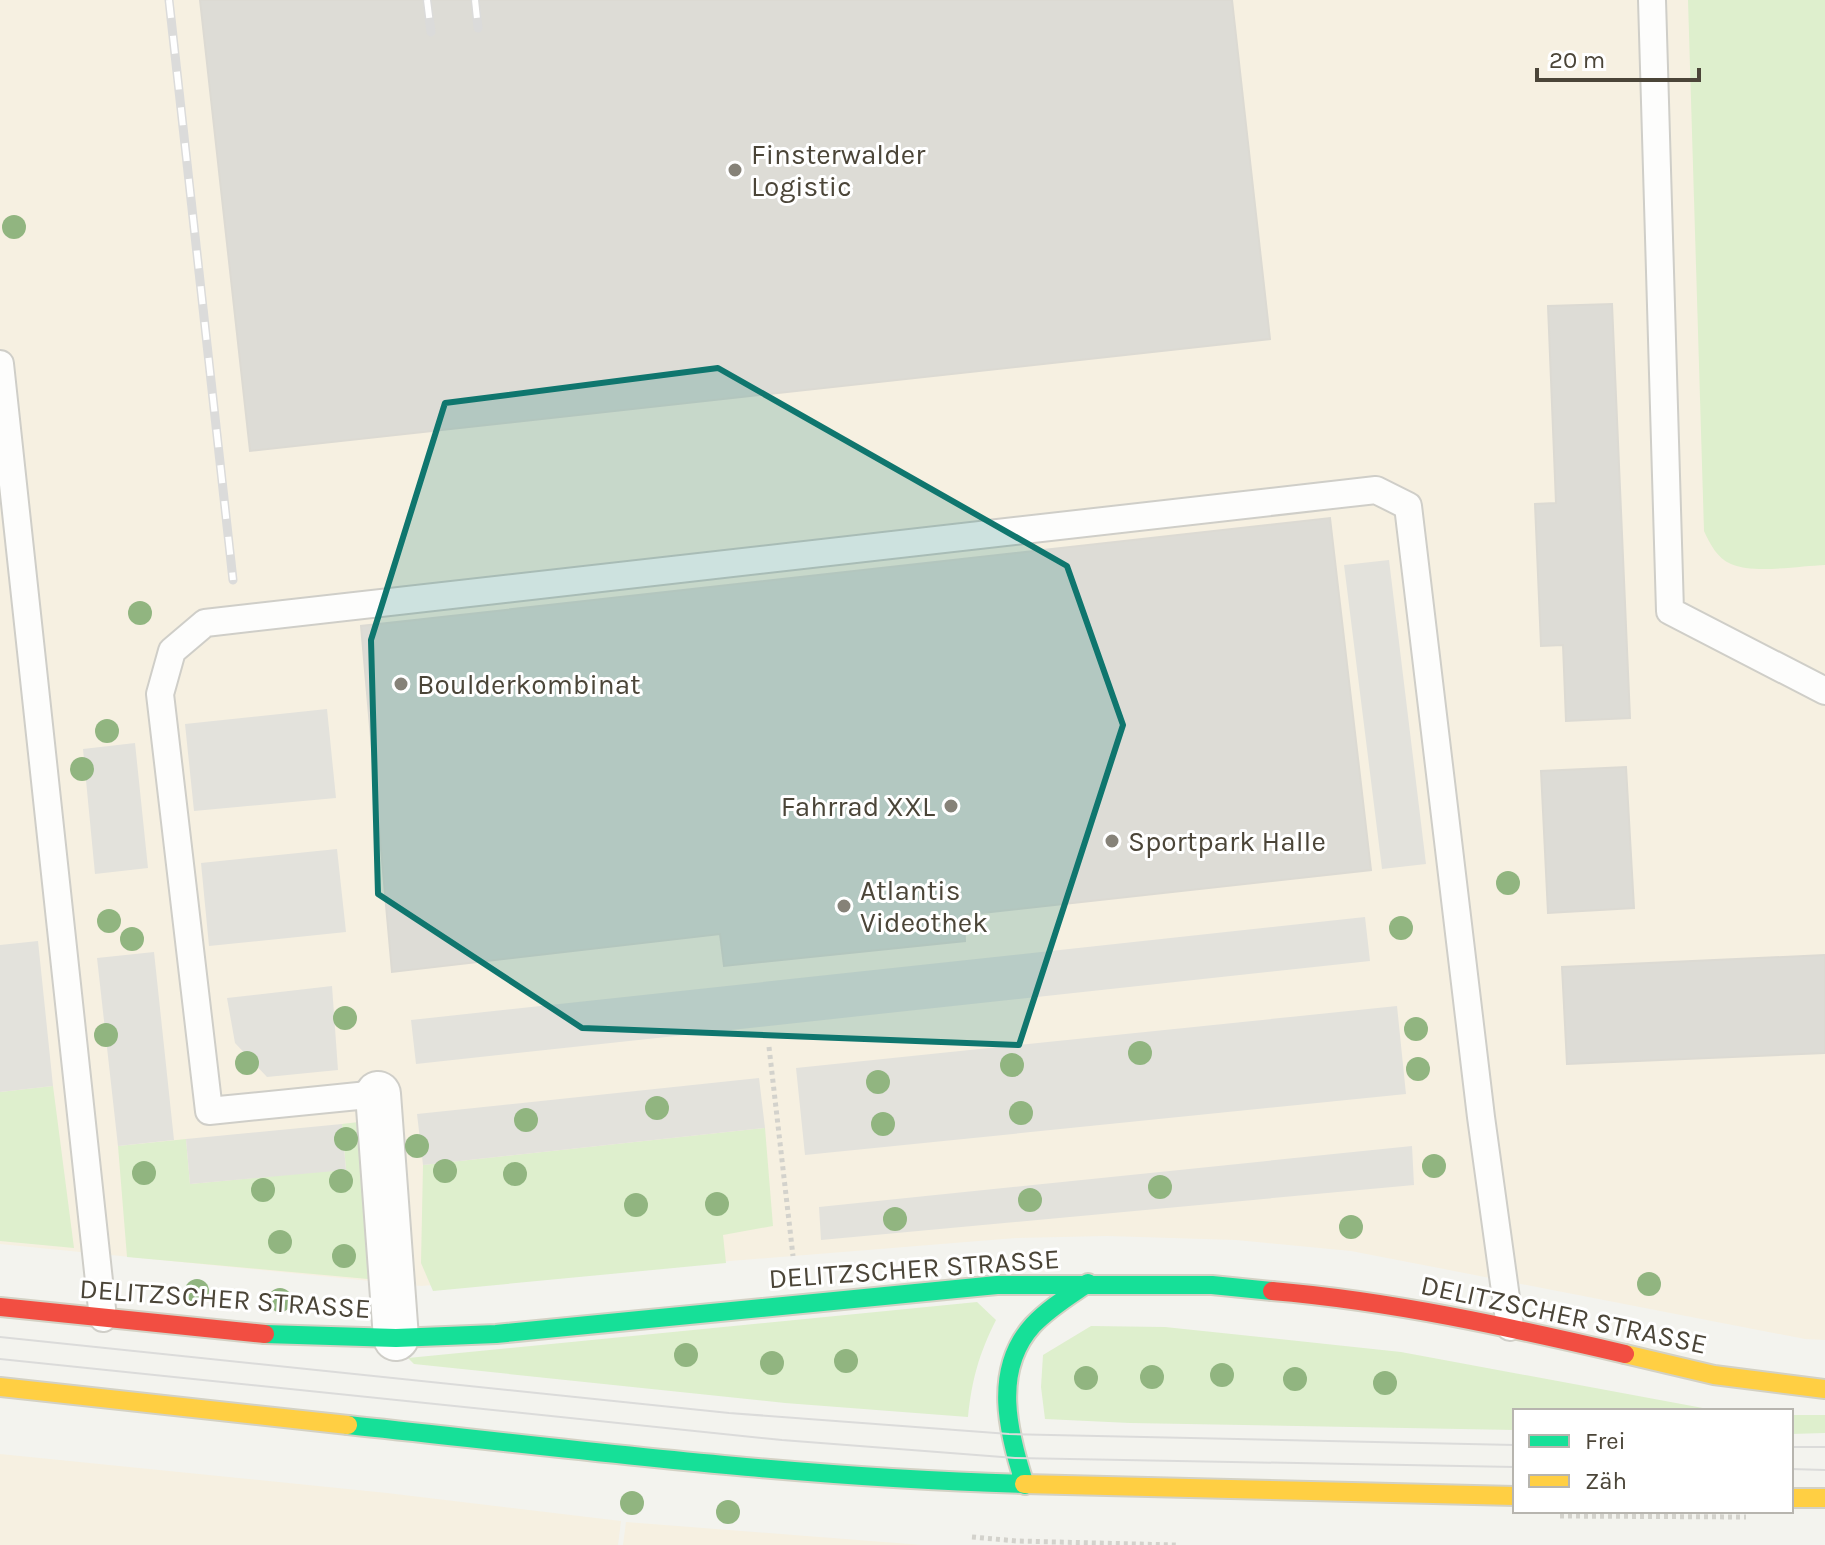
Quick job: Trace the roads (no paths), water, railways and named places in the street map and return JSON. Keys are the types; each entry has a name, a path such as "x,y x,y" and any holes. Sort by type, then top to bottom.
{"main road":[{"path":"1025,1485 1009,1434 1005,1397 1011,1361 1029,1330 1088,1283"},
{"name":"DELITZSCHER STRASSE","path":"0,1307 285,1336 396,1338 496,1334 997,1285 1212,1285 1317,1295 1510,1327 1714,1375 1825,1389"},
{"path":"0,1387 699,1463 909,1481 1513,1496"},
{"path":"1793,1498 1825,1498"}],"street":[{"path":"378,1094 396,1338"}],"lane":[{"path":"1652,0 1670,611 1825,691"},
{"path":"0,364 103,1318"},
{"path":"378,1094 209,1111 160,694 172,651 205,623 1376,490 1408,506 1481,1117 1510,1327"}],"tram line":[{"path":"0,1337 729,1413 1009,1434 1513,1445"},
{"path":"0,1359 782,1440 1015,1458 1513,1467"},
{"path":"1793,1447 1825,1447"},
{"path":"1793,1469 1825,1470"}],"railway":[{"path":"169,0 233,580"},
{"path":"427,0 431,32"},
{"path":"475,0 478,28"}],"place":[{"name":"Finsterwalder Logistic","path":"735,170"},
{"name":"Boulderkombinat","path":"401,684"},
{"name":"Fahrrad XXL","path":"951,806"},
{"name":"Sportpark Halle","path":"1112,841"},
{"name":"Atlantis Videothek","path":"844,906"}]}
